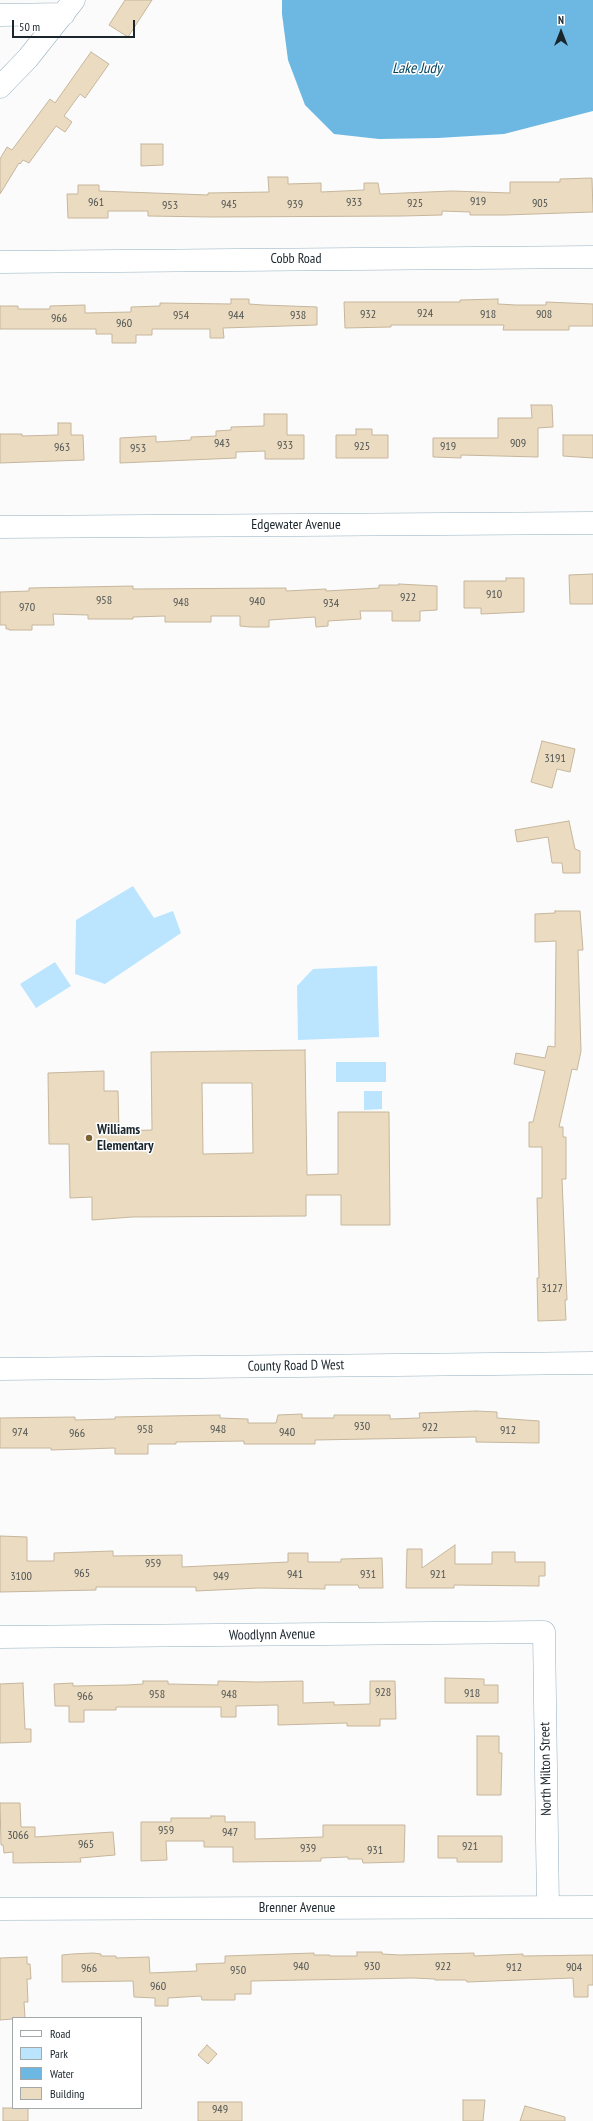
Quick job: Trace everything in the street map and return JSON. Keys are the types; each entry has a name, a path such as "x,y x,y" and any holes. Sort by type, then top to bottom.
{"street":[{"path":"0,15 69,7"},
{"path":"0,87 69,7"},
{"name":"Cobb Road","path":"0,262 593,257"},
{"name":"Edgewater Avenue","path":"0,527 593,523"},
{"name":"County Road D West","path":"0,1369 593,1363"},
{"name":"Woodlynn Avenue","path":"0,1637 544,1632"},
{"name":"North Milton Street","path":"544,1632 548,1907"},
{"name":"Brenner Avenue","path":"0,1909 593,1906"}],"green space":[{"path":"133,886 154,918 173,911 181,933 105,984 75,974 76,920"},
{"path":"55,962 71,986 36,1008 20,984"},
{"path":"377,966 379,1037 298,1040 297,986 313,969"},
{"path":"336,1062 386,1062 386,1082 336,1082"},
{"path":"364,1091 382,1091 382,1109 364,1110"}],"water":[{"name":"Lake Judy","path":"282,0 593,0 593,111 504,134 438,138 379,139 334,134 305,105 288,60 282,14"}],"building":[{"path":"125,0 152,0 128,37 109,25"},
{"path":"91,52 109,64 85,98 80,94 64,116 72,122 65,132 56,126 29,163 23,160 20,164 19,163 0,194 0,159 7,147 12,150 50,99 55,103"},
{"path":"141,144 163,144 163,165 141,166"},
{"path":"268,177 288,177 288,184 321,183 321,192 364,190 364,183 378,183 380,194 452,191 510,193 510,182 560,182 560,179 592,178 593,212 470,215 470,212 442,211 442,215 211,217 148,216 148,211 108,211 108,218 68,218 67,194 78,194 78,185 99,185 99,191 208,195 208,193 269,192"},
{"path":"231,299 249,299 249,304 317,307 317,325 223,328 224,338 210,338 210,329 152,329 152,335 136,335 136,343 112,343 112,334 96,334 96,329 0,329 0,306 18,306 18,309 50,309 50,306 85,305 85,313 131,312 131,307 160,306 160,303 231,304"},
{"path":"498,299 498,304 516,305 546,305 546,302 593,304 593,326 569,326 569,330 503,330 504,325 391,325 391,327 345,328 344,302 460,302 460,300"},
{"path":"531,405 552,405 553,427 538,428 538,457 461,455 461,458 433,457 433,438 498,438 498,418 532,418"},
{"path":"264,414 287,414 287,435 304,435 304,459 265,459 265,451 236,452 236,458 120,463 120,438 156,436 156,442 191,440 191,437 216,436 216,431 231,430 231,427 264,426"},
{"path":"58,423 71,423 71,435 83,435 84,460 0,463 0,434 22,434 22,436 58,435"},
{"path":"356,429 372,429 372,435 388,435 388,458 336,458 336,435 356,435"},
{"path":"563,435 593,435 593,458 563,456"},
{"path":"593,574 593,604 570,604 569,575"},
{"path":"506,578 524,578 524,612 481,614 481,608 464,608 464,581 506,581"},
{"path":"399,584 437,586 437,610 420,611 420,621 392,621 392,611 360,611 361,619 328,621 328,626 316,627 315,617 269,620 269,627 250,627 240,626 240,616 211,616 211,622 165,622 165,616 133,617 133,619 88,619 88,615 53,614 54,625 32,625 32,630 9,630 6,629 6,625 0,625 0,592 29,591 29,588 133,586 133,589 286,588 286,591 326,589 326,591 379,588 379,585"},
{"path":"542,741 575,749 570,772 557,769 552,788 531,782"},
{"path":"569,821 575,849 580,851 580,873 563,873 562,863 552,863 548,837 517,842 515,830"},
{"path":"555,911 580,911 583,950 578,950 581,1051 577,1070 572,1069 559,1127 563,1127 563,1137 566,1137 566,1179 562,1179 567,1300 565,1300 566,1320 538,1321 537,1278 539,1278 537,1198 542,1198 542,1147 529,1147 529,1122 533,1122 545,1071 514,1064 516,1053 545,1058 548,1046 555,1047 556,941 535,942 535,914 555,913"},
{"name":"Williams Elementary","path":"305,1050 307,1175 338,1174 338,1112 389,1112 390,1225 341,1225 341,1195 306,1195 306,1216 132,1217 92,1220 92,1197 70,1198 69,1144 49,1144 48,1073 104,1071 104,1091 118,1091 119,1131 152,1130 151,1052","holes":["202,1083 252,1083 253,1153 203,1154"]},
{"path":"476,1411 497,1412 497,1418 539,1421 539,1443 476,1442 476,1437 315,1440 315,1444 244,1444 244,1441 176,1442 176,1444 148,1444 148,1454 115,1454 115,1448 51,1450 51,1448 0,1448 0,1418 75,1417 75,1420 115,1419 115,1417 220,1415 220,1418 248,1419 248,1423 276,1423 278,1415 302,1414 302,1418 334,1418 334,1415 390,1415 390,1419 420,1418 419,1413"},
{"path":"0,1536 27,1537 27,1561 54,1561 54,1553 113,1551 113,1556 182,1555 182,1567 288,1562 288,1553 308,1553 308,1562 341,1562 341,1559 382,1558 383,1588 359,1588 358,1585 325,1585 325,1589 259,1588 196,1591 196,1587 96,1587 96,1590 0,1592"},
{"path":"455,1545 455,1564 492,1564 492,1552 515,1552 515,1562 545,1562 545,1576 539,1576 539,1586 454,1585 454,1588 406,1588 407,1549 422,1549 422,1568"},
{"path":"445,1678 484,1679 484,1685 498,1685 498,1703 445,1703"},
{"path":"143,1681 168,1681 168,1684 218,1685 218,1681 303,1681 303,1703 334,1702 334,1705 370,1704 370,1681 395,1681 396,1719 380,1719 380,1726 347,1726 347,1723 278,1725 278,1705 236,1706 236,1717 221,1717 221,1707 116,1707 116,1710 84,1710 84,1722 69,1722 69,1706 55,1706 54,1684 73,1683 73,1686 127,1685 143,1684"},
{"path":"23,1683 25,1729 31,1729 31,1742 0,1743 0,1684"},
{"path":"477,1736 499,1736 499,1753 502,1753 501,1795 477,1795"},
{"path":"0,1803 20,1803 21,1827 35,1827 35,1837 113,1832 115,1855 80,1858 81,1862 13,1863 13,1852 4,1853 3,1845 1,1845"},
{"path":"211,1816 225,1816 225,1822 255,1822 255,1839 323,1837 323,1825 405,1825 404,1862 363,1863 362,1859 348,1859 348,1857 321,1858 321,1861 233,1862 233,1847 204,1847 204,1841 166,1841 167,1860 141,1861 141,1822 171,1822 171,1818 211,1818"},
{"path":"438,1836 502,1836 502,1862 457,1862 457,1858 438,1858"},
{"path":"357,1952 382,1952 382,1954 400,1955 474,1953 474,1956 523,1954 523,1956 593,1955 593,1985 588,1985 588,1997 574,1997 573,1978 467,1982 466,1980 413,1978 251,1981 251,1994 235,1994 235,2000 202,2000 201,1996 168,1998 168,2006 155,2006 155,1998 134,1997 133,1981 62,1982 62,1955 93,1953 101,1954 101,1956 116,1956 116,1958 149,1957 150,1973 197,1971 196,1964 225,1963 225,1956 314,1953 314,1955 357,1956"},
{"path":"27,1957 27,1964 30,1964 31,1979 27,1979 28,2002 24,2002 25,2017 12,2017 12,2019 0,2020 0,1958"},
{"path":"207,2045 217,2054 208,2064 198,2055"},
{"path":"463,2100 485,2100 483,2121 463,2121"},
{"path":"198,2102 242,2102 242,2121 198,2121"},
{"path":"525,2106 565,2117 565,2121 520,2121"},
{"path":"3,2108 28,2109 28,2121 3,2121"}],"place":[{"name":"Williams Elementary","path":"89,1138"}]}
